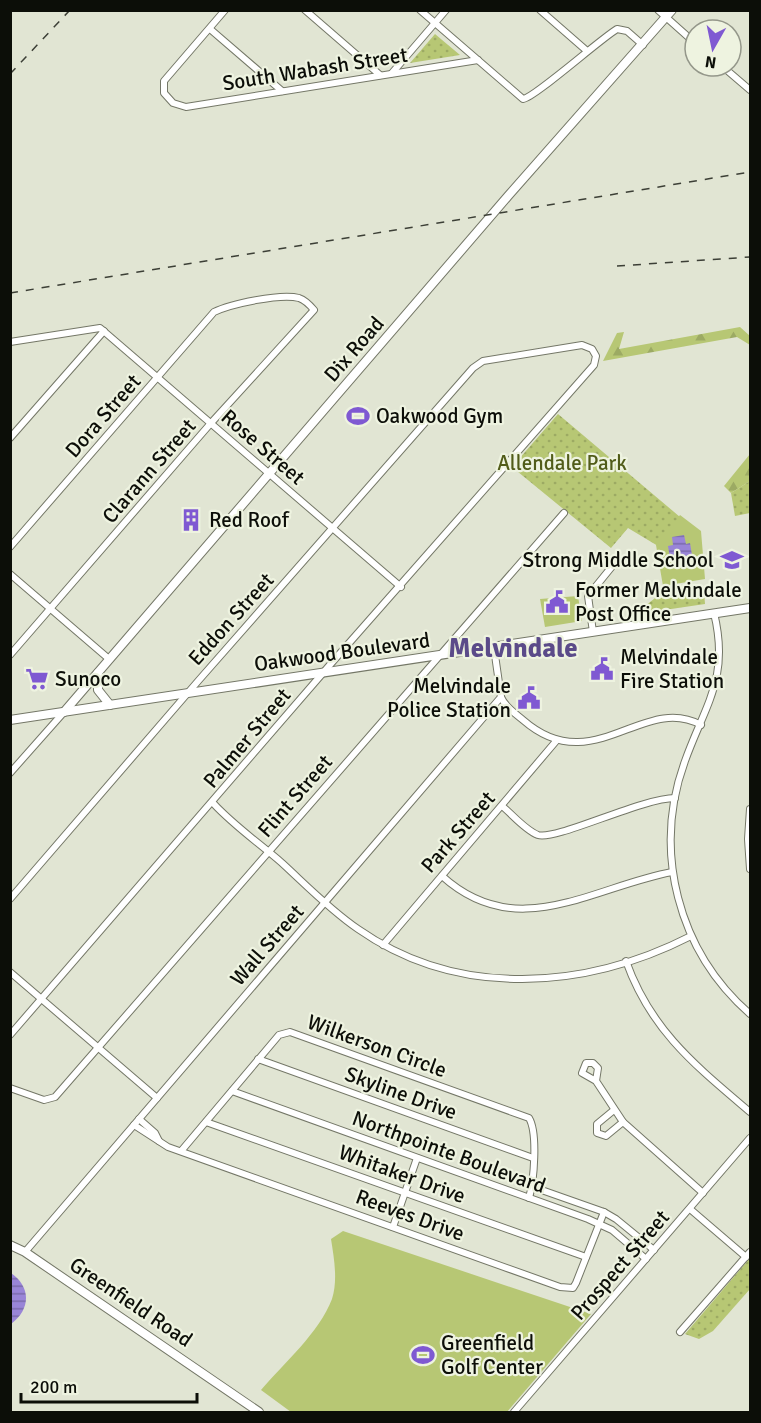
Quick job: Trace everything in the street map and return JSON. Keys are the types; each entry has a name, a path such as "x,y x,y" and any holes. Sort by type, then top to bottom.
{"main road":[{"name":"Dix Road","path":"64,712 524,178 672,10"},
{"name":"Oakwood Boulevard","path":"10,720 750,608"},
{"path":"98,671 96,682 98,690 110,705"},
{"name":"Greenfield Road","path":"10,1245 25,1252 259,1413"}],"street":[{"path":"225,10 210,29 282,91"},
{"path":"305,10 380,75"},
{"path":"420,10 523,99 536,93 587,51 620,29 627,30 643,45"},
{"path":"392,73 446,10"},
{"path":"540,10 587,51"},
{"path":"658,10 683,33"},
{"name":"South Wabash Street","path":"210,29 164,81 164,93 173,103 186,107 478,60"},
{"path":"736,78 750,90"},
{"name":"Dora Street","path":"10,547 207,320 221,308 282,297 297,297 305,300 314,310"},
{"name":"Clarann Street","path":"10,655 211,423 314,310"},
{"path":"10,342 95,327 104,331 10,438"},
{"name":"Rose Street","path":"104,331 332,530 401,587"},
{"name":"Eddon Street","path":"10,899 478,363 582,345 594,352"},
{"name":"Palmer Street","path":"10,1035 594,365 594,352"},
{"name":"Flint Street","path":"10,1088 50,1100 99,1047 564,513"},
{"path":"593,632 588,596 614,564"},
{"path":"10,574 109,659"},
{"path":"714,613 719,641 718,670 713,697 685,761 675,798 670,836 672,872 679,904 691,936 719,980 750,1014"},
{"path":"494,648 501,697 505,704 529,726 557,740 575,743 593,742 669,717 685,718 701,725"},
{"name":"Wall Street","path":"25,1252 501,697"},
{"path":"10,773 64,712"},
{"name":"Park Street","path":"383,945 557,740"},
{"path":"502,806 532,832 549,836 644,802 675,798"},
{"path":"213,803 358,929 383,945 438,969 499,980 565,977 626,961 691,936"},
{"path":"750,810 750,869"},
{"path":"442,876 459,890 481,901 504,906 532,908 574,903 643,879 672,872"},
{"path":"626,961 639,994 658,1025 692,1062 750,1112"},
{"path":"10,972 157,1098"},
{"name":"Wilkerson Circle","path":"182,1150 279,1035 290,1032 529,1118 532,1123 533,1158 530,1198"},
{"name":"Skyline Drive","path":"258,1059 533,1158"},
{"path":"596,1082 622,1122 703,1193"},
{"name":"Northpointe Boulevard","path":"232,1091 598,1223 612,1230 646,1259"},
{"path":"614,1110 597,1124 597,1133 606,1136 622,1122"},
{"name":"Reeves Drive","path":"136,1122 160,1142 568,1288 576,1283 604,1212"},
{"name":"Whitaker Drive","path":"206,1122 586,1257"},
{"name":"Prospect Street","path":"514,1413 750,1138"},
{"path":"393,1227 417,1158"},
{"name":"Northpointe Boulevard","path":"532,1187 604,1212 654,1250"},
{"path":"680,1332 748,1254 690,1209"}],"green space":[{"path":"435,34 460,55 410,63"},
{"path":"740,327 750,336 750,345 737,337 603,361 617,333 624,332 619,349"},
{"name":"Allendale Park","path":"558,414 680,517 658,546 628,528 611,548 512,467"},
{"path":"750,454 750,481 731,493 724,486"},
{"path":"750,481 750,513 735,516 731,493"},
{"path":"680,515 701,531 705,579 663,586 656,545"},
{"path":"698,587 704,591 705,604 644,613 644,607 660,594"},
{"path":"578,596 582,621 545,627 540,599"},
{"name":"Greenfield Golf Center","path":"343,1231 591,1314 507,1412 291,1412 261,1390 310,1336 326,1312 335,1284 331,1239"},
{"path":"750,1258 750,1289 713,1331 699,1339 685,1334"}],"shaded area":[{"path":"684,535 686,544 690,543 692,555 670,558 668,546 673,545 672,537"},
{"path":"11,1273 22,1285 26,1298 22,1312 11,1324"}],"railway":[{"path":"10,74 70,10"},
{"path":"10,293 750,172"},
{"path":"617,266 750,257"}],"place":[{"name":"Oakwood Gym","path":"358,416"},
{"name":"Red Roof","path":"191,520"},
{"name":"Strong Middle School","path":"732,560"},
{"name":"Former Melvindale Post Office","path":"557,602"},
{"name":"Melvindale Fire Station","path":"602,669"},
{"name":"Sunoco","path":"37,679"},
{"name":"Melvindale Police Station","path":"529,698"},
{"name":"Greenfield Golf Center","path":"423,1355"}],"district":[{"name":"Melvindale","path":"513,648"}]}
